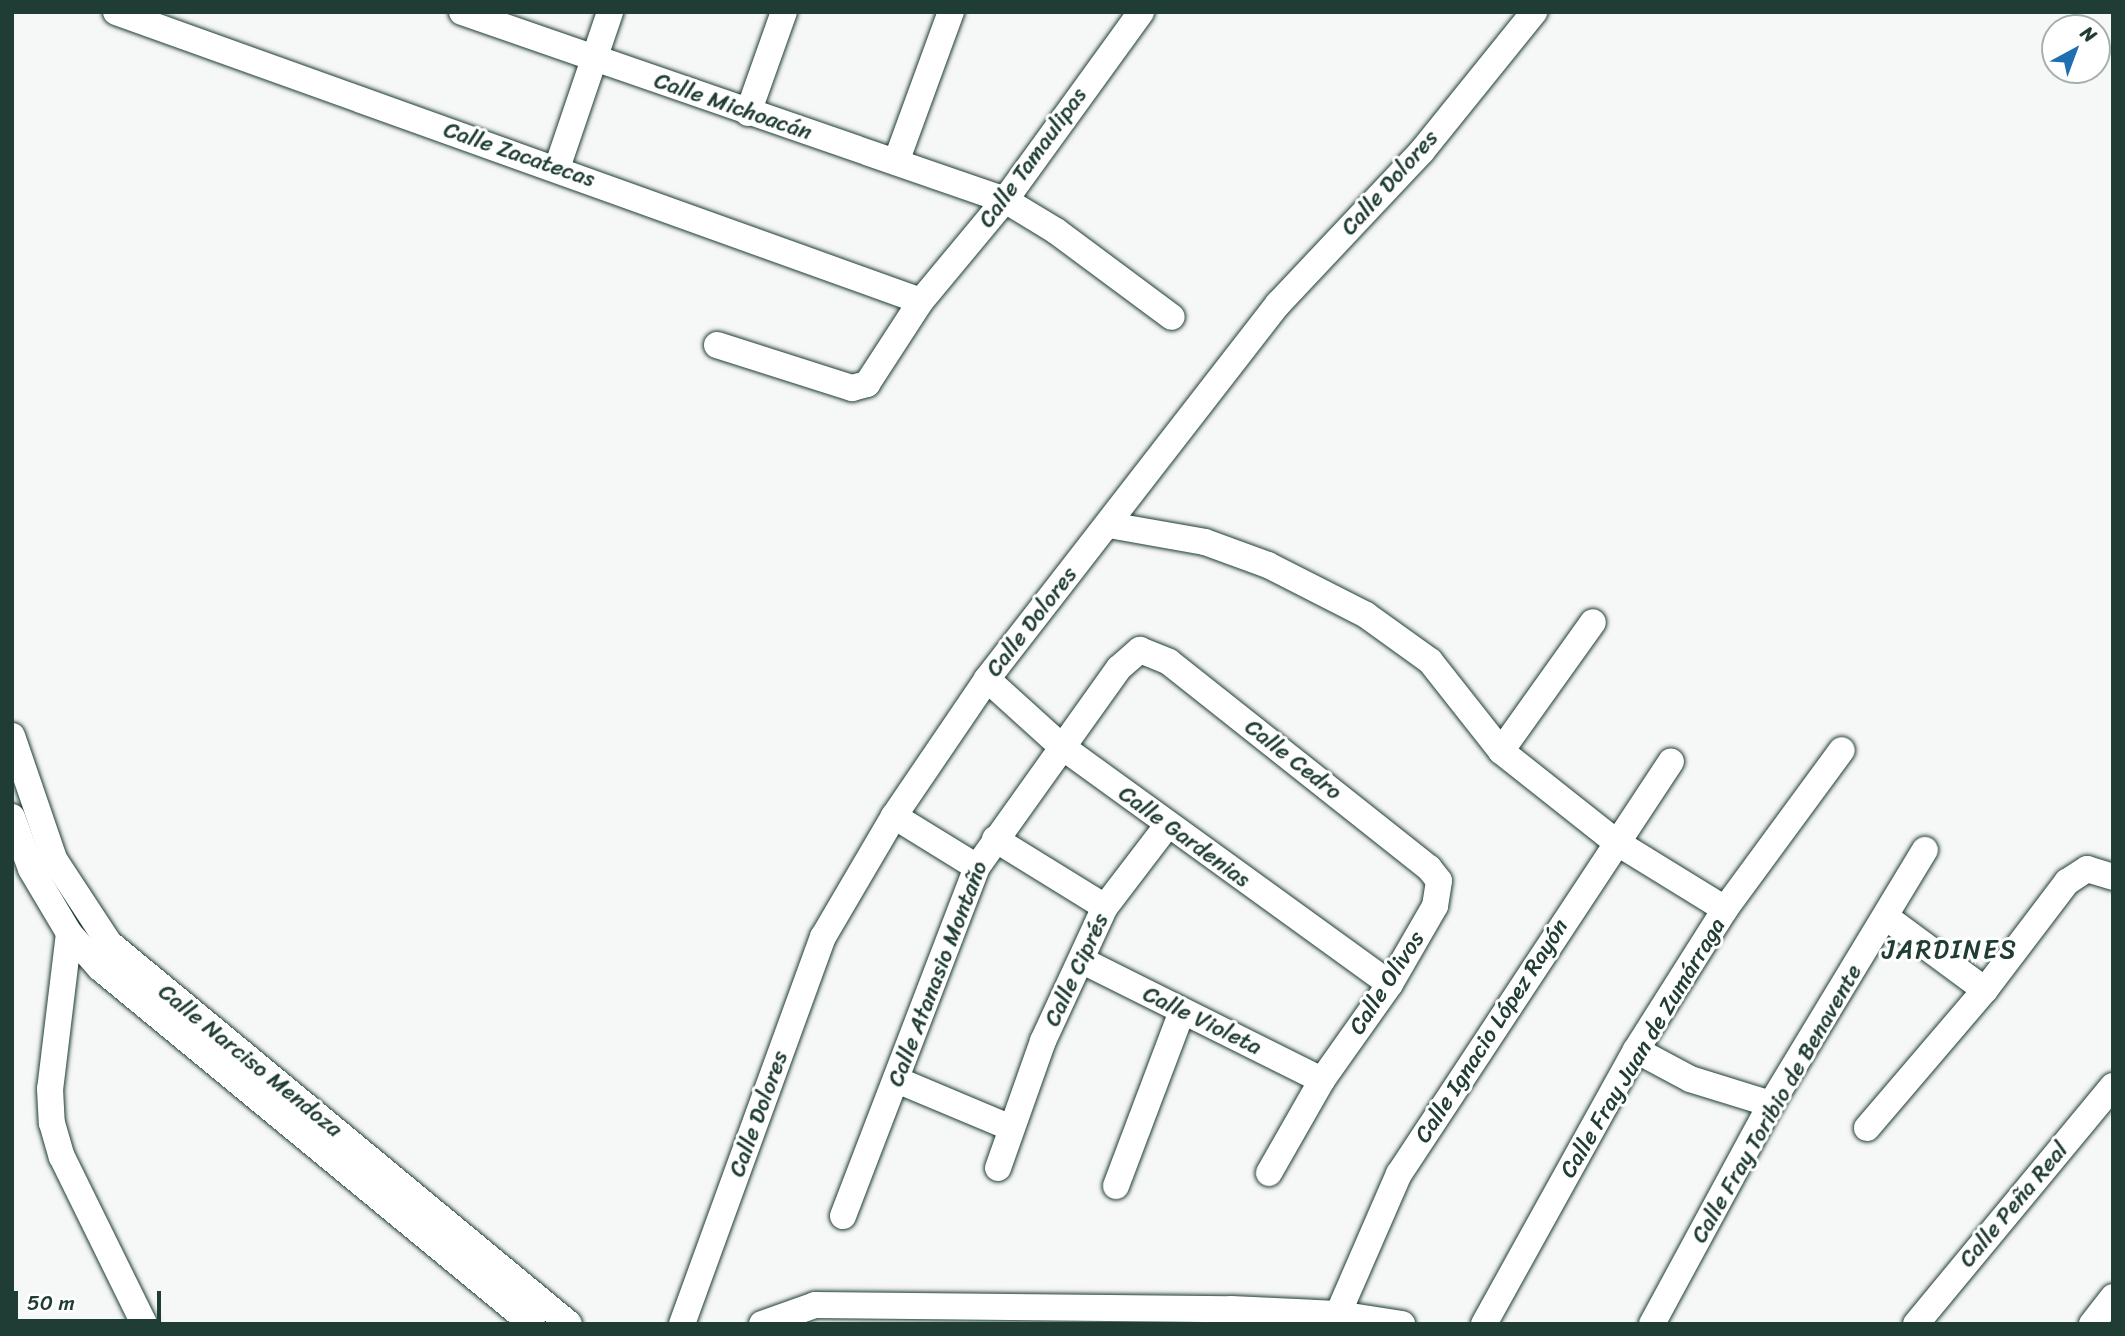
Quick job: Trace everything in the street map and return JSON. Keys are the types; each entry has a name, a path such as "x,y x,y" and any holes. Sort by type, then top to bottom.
{"street":[{"name":"Calle Zacatecas","path":"116,12 557,167 921,301"},
{"name":"Calle Michoacán","path":"462,12 1005,200 1056,230 1172,317"},
{"path":"557,167 610,12"},
{"path":"748,113 784,12"},
{"path":"896,162 951,12"},
{"name":"Calle Tamaulipas","path":"717,345 860,388 874,376 921,301 1005,200 1141,12"},
{"name":"Calle Dolores","path":"682,1324 823,937 894,816 987,679 1278,304 1422,151 1534,12"},
{"path":"1109,525 1205,542 1268,565 1366,614 1430,661 1501,751 1616,842 1725,909"},
{"path":"1501,751 1593,622"},
{"name":"Calle Atanasio Montaño","path":"843,1216 977,867 1119,668 1140,650"},
{"name":"Calle Cedro","path":"1140,650 1169,662 1429,868 1439,881"},
{"name":"Calle Gardenias","path":"987,679 1061,746 1167,826 1390,984"},
{"name":"Calle Narciso Mendoza","path":"12,736 32,868 94,923 127,959 569,1324"},
{"name":"Calle Fray Juan de Zumárraga","path":"1484,1324 1636,1050 1725,909 1842,750"},
{"name":"Calle Ignacio López Rayón","path":"1338,1314 1399,1174 1671,762"},
{"path":"894,816 977,867"},
{"name":"Calle Narciso Mendoza","path":"12,817 32,868 69,933 127,993 532,1324"},
{"name":"Calle Ciprés","path":"998,1168 1009,1127 1062,999 1083,961 1105,907 1167,826"},
{"path":"995,839 1105,907"},
{"name":"Calle Fray Toribio de Benavente","path":"1652,1324 1772,1104 1925,850"},
{"path":"1867,1128 1985,990 2067,882 2087,869 2113,877"},
{"name":"Calle Olivos","path":"1269,1173 1322,1080 1390,984 1435,906 1439,881"},
{"path":"1886,917 1985,990"},
{"path":"69,933 50,1089 52,1123 62,1157 138,1321"},
{"name":"Calle Violeta","path":"1083,961 1322,1080"},
{"path":"1116,1186 1182,1011"},
{"path":"1636,1050 1690,1079 1772,1104"},
{"path":"897,1080 1009,1127"},
{"name":"Calle Peña Real","path":"1916,1324 2113,1086"},
{"path":"2092,1324 2113,1297"},
{"path":"762,1324 815,1305 1228,1317 1338,1314 1402,1324"}],"district":[{"name":"JARDINES","path":"1950,950"}]}
